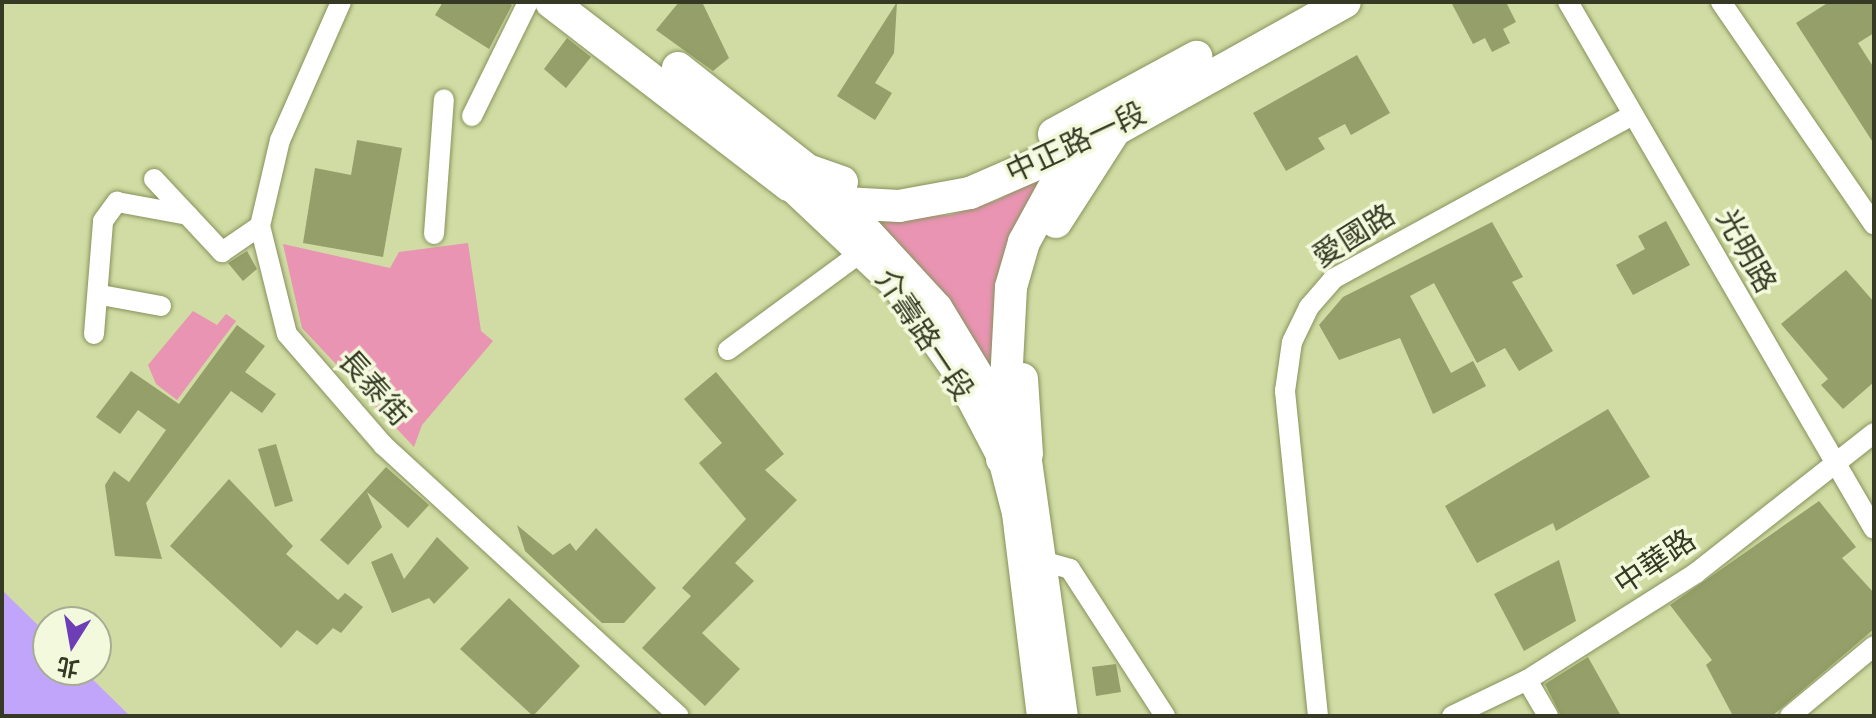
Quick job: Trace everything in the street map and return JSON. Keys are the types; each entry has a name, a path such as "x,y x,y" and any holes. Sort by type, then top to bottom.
{"main road":[{"name":"介壽路一段","path":"551,2 798,178"},
{"name":"介壽路一段","path":"586,2 798,178 922,320 1014,456 1046,562 1064,716"},
{"name":"中正路一段","path":"798,178 844,203 936,203 1075,147 1106,122 1297,2"},
{"name":"中正路一段","path":"798,178 854,185 933,183 1106,122 1334,4"},
{"path":"1014,456 1032,285 1049,233 1106,122"},
{"path":"1014,456 1002,409 1011,287 1024,242 1075,147"},
{"name":"介壽路一段","path":"844,203 938,307 1002,409"},
{"name":"介壽路一段","path":"1014,456 1016,513 1041,716"}],"street":[{"name":"長泰街","path":"341,2 280,140 260,226 287,334 383,445 679,716"},
{"path":"472,116 528,2"},
{"name":"光明路","path":"1568,2 1832,464 1874,529"},
{"path":"1721,2 1874,225"},
{"path":"434,234 444,99"},
{"name":"愛國路","path":"1318,716 1285,391 1292,342 1309,307 1345,272 1633,115"},
{"path":"154,179 222,252 260,226"},
{"path":"94,334 101,295 103,221 117,202 188,215"},
{"path":"728,350 864,250"},
{"path":"101,295 161,306"},
{"name":"中華路","path":"1452,716 1527,680 1696,573 1874,433"},
{"path":"1046,562 1070,569 1165,716"},
{"path":"1790,716 1874,646"},
{"path":"1527,680 1548,716"}],"shaded area":[{"path":"1052,168 992,348 989,371 871,218 950,215 998,200"},
{"path":"468,243 481,331 493,341 422,425 414,447 302,328 283,244 390,268 399,252"},
{"path":"193,311 217,325 226,314 236,321 177,400 156,384 148,365"},
{"path":"2,590 32,619 32,686 99,686 130,716 2,716"}],"building":[{"path":"443,2 507,2 512,5 489,49 435,15"},
{"path":"679,2 702,2 729,58 713,71 656,30"},
{"path":"897,2 894,53 875,83 892,93 875,120 837,96"},
{"path":"1451,2 1506,2 1516,22 1503,29 1510,43 1492,52 1485,38 1473,44"},
{"path":"1829,2 1874,2 1874,33 1858,43 1874,68 1874,144 1796,23"},
{"path":"567,38 591,57 566,88 544,69"},
{"path":"1357,55 1390,113 1351,135 1345,124 1318,138 1325,149 1286,171 1253,113"},
{"path":"357,140 402,148 383,257 303,243 315,168 351,175"},
{"path":"1666,221 1690,265 1633,295 1616,265 1645,249 1638,236"},
{"path":"1492,222 1523,277 1512,282 1553,351 1519,371 1505,348 1477,363 1434,283 1410,296 1451,373 1473,361 1486,386 1433,414 1400,338 1339,360 1319,325 1343,297"},
{"path":"247,251 257,269 243,281 228,263"},
{"path":"1846,270 1874,302 1874,382 1843,409 1821,385 1828,379 1781,324"},
{"path":"237,325 265,346 245,372 276,394 262,413 231,391 146,503 162,559 115,556 105,485 114,471 129,482 166,430 138,410 120,434 96,417 131,371 179,404"},
{"path":"716,372 784,454 765,470 797,500 735,563 754,581 702,633 740,669 705,706 642,648 691,596 682,588 746,519 699,463 722,443 684,399"},
{"path":"1608,409 1650,477 1556,531 1553,523 1477,563 1445,506"},
{"path":"276,444 293,501 275,507 258,449"},
{"path":"386,467 429,505 408,528 367,492 382,527 348,565 320,540"},
{"path":"229,479 293,546 286,554 338,600 345,593 363,607 341,633 333,628 317,645 297,630 281,648 170,546"},
{"path":"1819,501 1856,547 1842,558 1874,593 1874,629 1772,716 1733,716 1706,665 1712,660 1670,605"},
{"path":"517,525 553,555 570,543 576,551 596,528 656,588 624,623 602,623 525,551"},
{"path":"437,537 469,568 434,604 429,598 392,613 371,562 392,553 404,579"},
{"path":"1559,560 1576,621 1524,651 1494,594"},
{"path":"509,598 580,666 533,716 460,649"},
{"path":"1588,657 1621,716 1561,716 1545,684"},
{"path":"1116,664 1121,692 1096,696 1092,667"}]}
